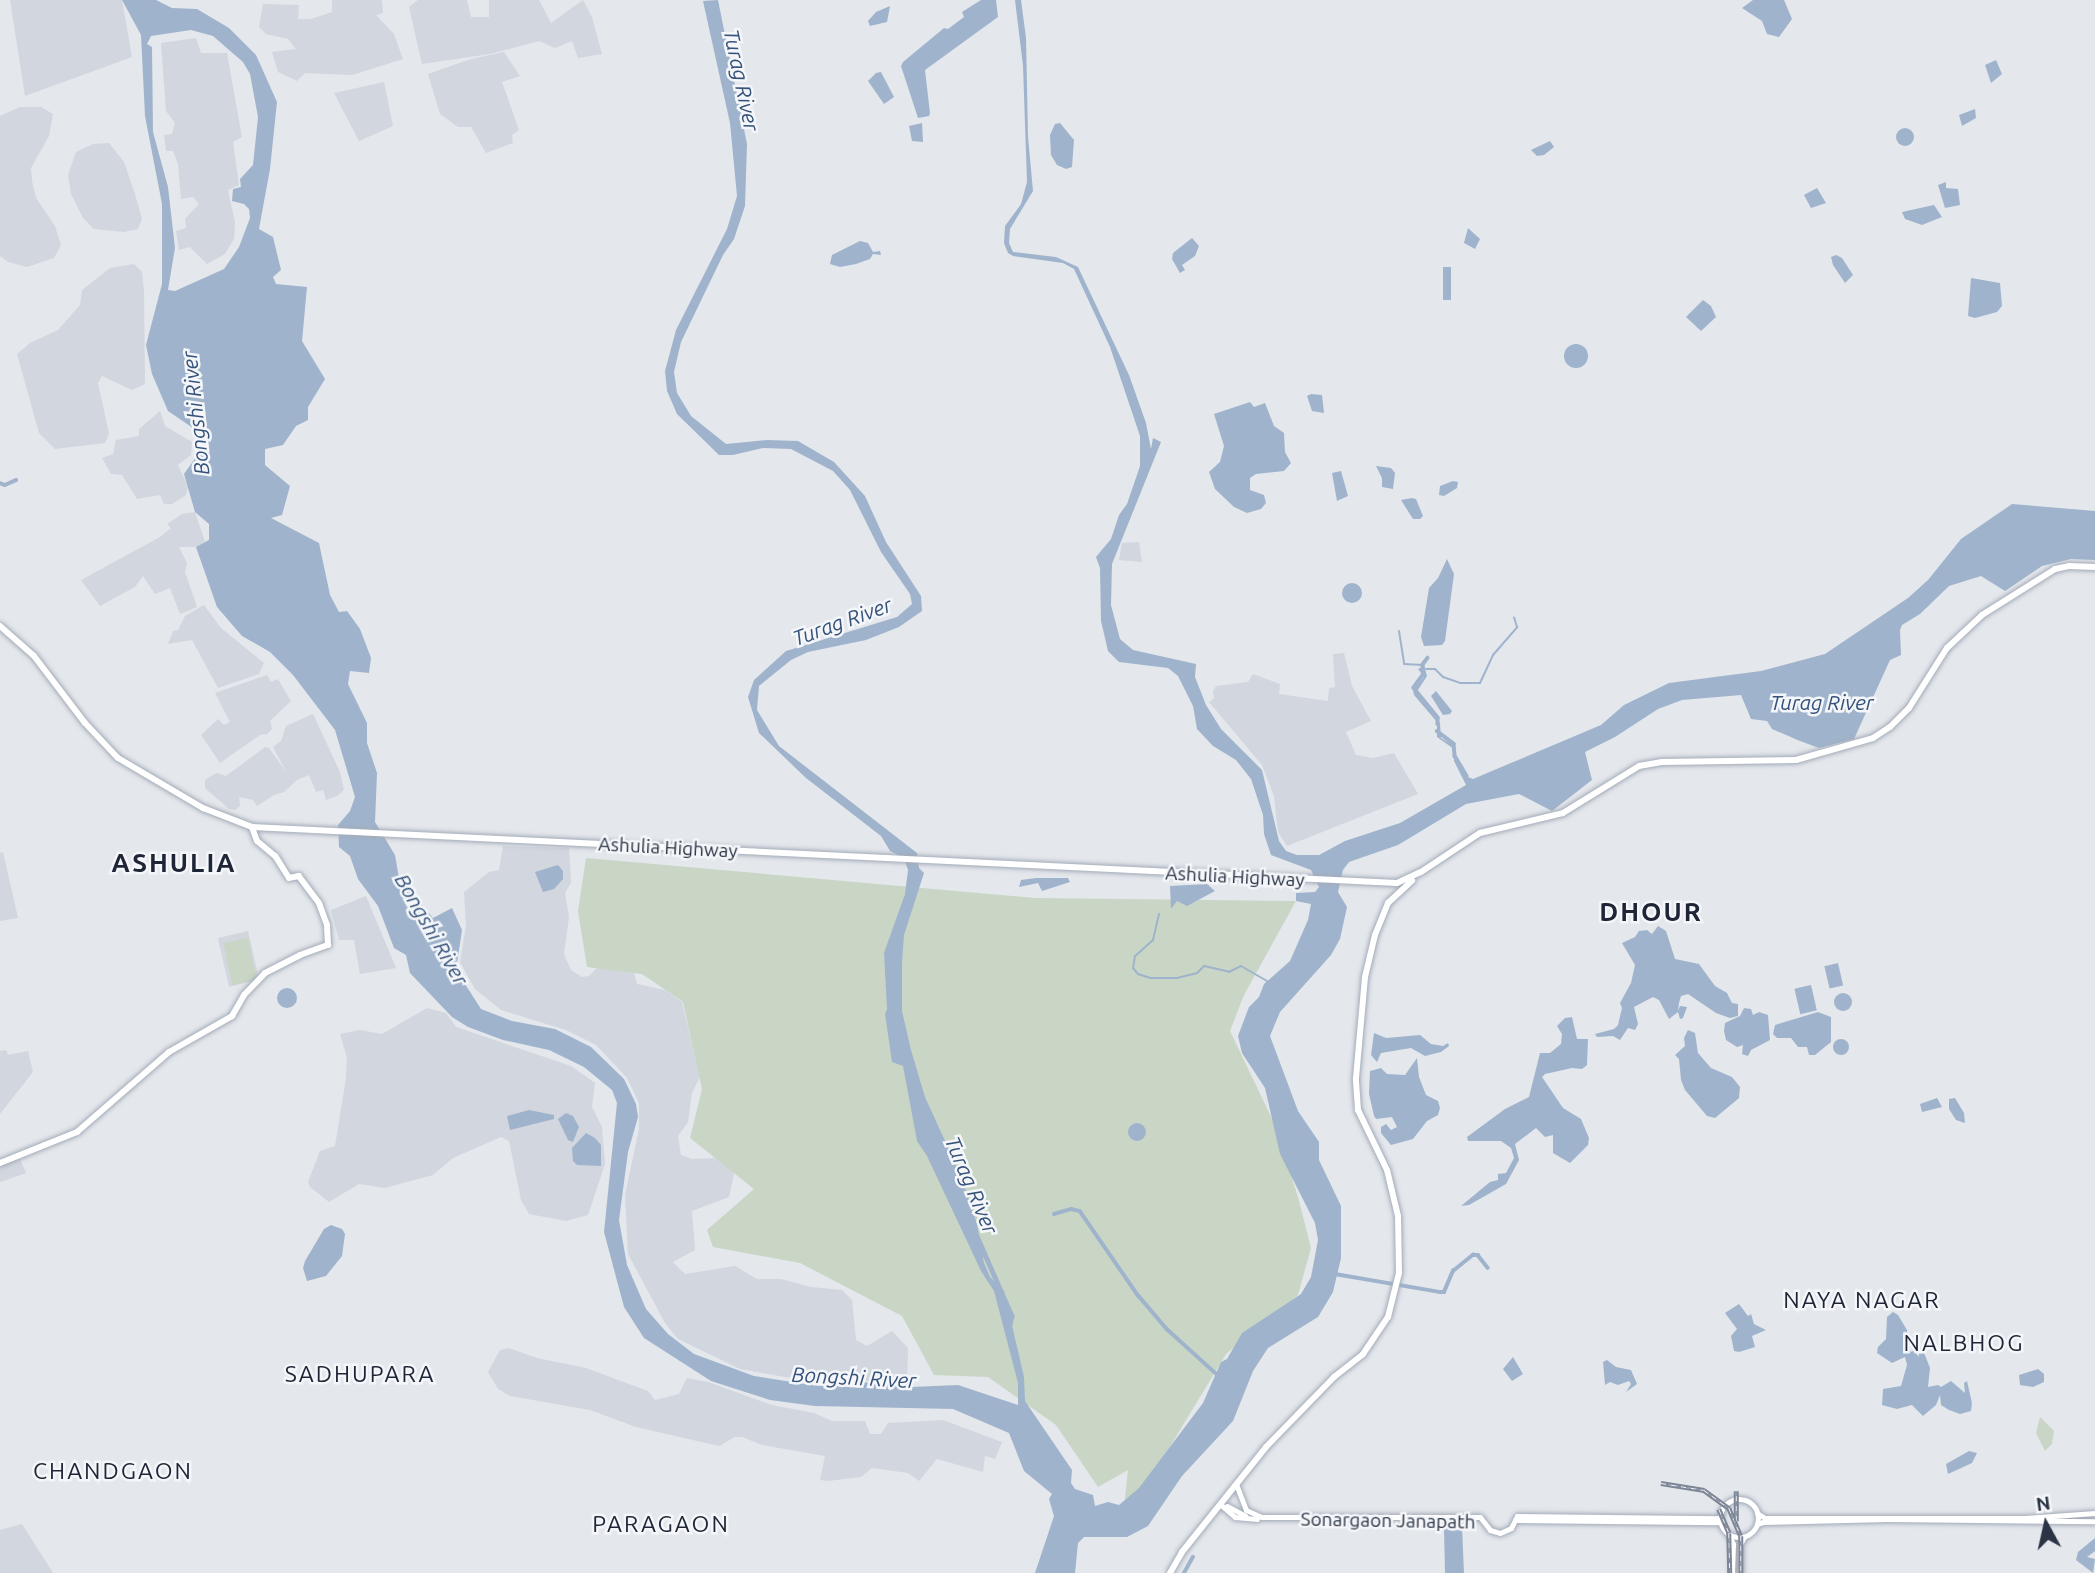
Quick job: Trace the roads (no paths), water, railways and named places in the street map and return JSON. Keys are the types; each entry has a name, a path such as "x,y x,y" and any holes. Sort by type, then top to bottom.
{"highway":[{"path":"1388,902 1430,866 1479,833 1563,813 1632,769 1648,763 1796,760 1873,738 1890,727 1909,708 1947,648 1982,615 2055,569 2095,566"},
{"name":"Ashulia Highway","path":"0,626 34,656 85,723 118,758 203,808 252,827 1314,881 1397,883 1430,866"},
{"path":"0,1163 77,1132 169,1052 233,1016 244,995 265,973 300,955 328,945 327,925 319,903 299,876 289,878 275,856 257,841 252,827"},
{"path":"1170,1573 1182,1552 1275,1439 1334,1377 1372,1344 1385,1326 1396,1289 1401,1244 1395,1195 1388,1170 1358,1110 1356,1088 1366,977 1375,935 1391,891 1379,883"}],"main road":[{"path":"1236,1484 1242,1503 1254,1517"},
{"path":"1732,1573 1733,1544 1720,1520 1724,1506 1738,1500 1752,1504 1757,1513 1765,1518 2025,1518 2095,1513"},
{"path":"1221,1503 1238,1514 1254,1517"},
{"name":"Sonargaon Janapath","path":"1221,1503 1239,1518 1482,1519 1490,1530 1500,1533 1511,1528 1516,1518 1720,1520"},
{"path":"1757,1513 1757,1524"},
{"path":"1740,1573 1741,1542 1757,1524 1836,1518 2095,1521"},
{"path":"1729,1535 1744,1536"}],"water":[{"name":"Bongshi River","path":"122,0 156,0 172,8 197,9 229,28 256,55 277,102 270,169 259,229 273,237 281,270 273,277 276,284 307,287 302,341 325,379 308,407 308,420 296,426 283,445 265,449 265,465 290,486 282,515 271,518 319,543 330,595 339,612 347,611 360,629 371,658 369,673 350,671 348,684 367,723 367,743 377,773 375,822 395,855 399,878 433,918 452,908 462,930 456,970 481,1009 512,1021 555,1029 591,1047 624,1079 636,1104 638,1117 628,1152 619,1220 627,1265 646,1309 668,1334 694,1354 754,1376 811,1385 852,1381 911,1387 958,1385 1018,1405 1018,1383 994,1291 981,1271 927,1156 917,1141 903,1066 892,1062 885,1014 884,953 905,894 908,870 904,858 890,851 881,836 806,778 759,733 748,697 754,680 786,651 897,617 912,604 910,594 881,552 850,490 833,471 791,449 763,448 733,455 719,455 677,414 667,391 665,371 676,330 727,229 737,196 730,123 703,1 718,0 747,144 745,206 734,239 723,255 681,342 674,372 677,393 691,416 726,444 767,440 798,441 834,462 865,496 886,542 921,596 922,611 899,627 866,640 808,652 791,660 759,686 757,710 779,746 917,853 919,868 924,873 904,935 902,963 902,1011 911,1050 925,1097 961,1176 977,1224 984,1263 990,1277 1004,1291 1024,1377 1025,1401 1072,1470 1071,1483 1075,1489 1093,1495 1095,1506 1108,1502 1119,1505 1139,1488 1203,1403 1221,1362 1227,1359 1242,1333 1301,1294 1311,1277 1318,1240 1315,1223 1280,1154 1265,1088 1242,1053 1238,1036 1249,1007 1259,997 1264,984 1290,961 1308,920 1311,904 1296,901 1296,893 1315,892 1319,887 1311,870 1271,855 1264,834 1263,815 1251,779 1236,760 1213,746 1197,729 1193,706 1178,676 1168,668 1119,662 1108,651 1101,621 1100,568 1096,557 1111,539 1119,515 1127,504 1140,466 1140,436 1110,347 1074,269 1063,263 1013,256 1008,253 1004,243 1005,226 1021,204 1027,182 1023,66 1015,0 1021,0 1026,38 1028,137 1033,191 1010,229 1009,243 1013,252 1056,257 1078,267 1129,375 1146,423 1151,449 1153,438 1161,442 1112,564 1111,605 1120,639 1133,650 1196,664 1195,677 1206,705 1221,729 1262,770 1279,841 1286,851 1297,855 1319,855 1345,841 1400,823 1466,785 1454,761 1454,749 1437,737 1437,722 1414,695 1413,690 1424,677 1418,669 1424,666 1427,676 1416,693 1440,723 1441,738 1455,746 1456,760 1468,777 1473,779 1601,725 1624,705 1669,683 1761,671 1825,654 1908,598 1928,580 1961,539 2012,504 2095,511 2095,560 2071,559 2042,566 2005,591 1981,576 1949,586 1920,614 1902,625 1901,655 1890,660 1854,739 1819,748 1800,741 1772,729 1767,721 1751,719 1741,695 1682,700 1658,709 1615,737 1585,752 1592,780 1552,811 1519,794 1466,804 1398,845 1349,862 1343,870 1338,892 1347,907 1340,939 1331,955 1280,1012 1270,1036 1298,1111 1319,1142 1319,1160 1341,1206 1341,1258 1333,1292 1318,1317 1268,1348 1253,1371 1233,1421 1182,1476 1148,1526 1127,1537 1084,1537 1078,1543 1075,1573 1035,1573 1054,1516 1049,1499 1052,1494 1024,1471 1009,1433 953,1409 815,1406 770,1400 711,1381 644,1338 624,1307 604,1232 617,1103 612,1090 584,1067 549,1050 503,1040 468,1027 452,1017 410,973 406,955 394,948 378,906 358,879 350,856 339,847 338,825 350,811 355,797 335,730 293,675 270,652 242,636 217,607 196,547 209,540 209,524 195,512 184,474 201,450 193,428 168,411 152,374 146,345 162,284 162,204 145,116 141,35","holes":["191,30 213,36 243,62 250,74 258,117 253,165 240,179 241,187 233,189 232,201 244,204 249,209 250,218 239,247 224,269 175,291 168,290 175,248 168,187 153,132 152,47 147,44 151,36"]},
{"path":"981,0 996,0 998,17 925,70 930,113 929,116 918,118 901,66 903,62 944,28 948,29 964,17 962,12"},
{"path":"1753,0 1784,0 1792,19 1779,37 1767,34 1762,21 1742,8"},
{"path":"890,6 887,22 870,26 868,21 876,12"},
{"path":"1996,60 2002,74 1991,83 1985,65"},
{"path":"881,72 894,97 884,104 868,81"},
{"path":"1975,109 1976,118 1962,126 1959,115"},
{"path":"922,123 923,142 912,141 909,126"},
{"path":"1060,123 1074,140 1072,167 1066,169 1057,165 1051,155 1050,135 1055,124"},
{"path":"1905,128 1911,131 1914,137 1911,143 1905,146 1899,143 1896,137 1899,131"},
{"path":"1550,141 1554,147 1544,155 1537,156 1531,150"},
{"path":"1946,182 1946,188 1958,189 1960,205 1945,208 1938,185"},
{"path":"1817,188 1826,203 1811,208 1804,195"},
{"path":"1934,205 1942,217 1922,225 1905,219 1902,212"},
{"path":"1468,228 1480,239 1475,249 1464,243"},
{"path":"1192,238 1199,246 1195,256 1182,265 1185,270 1180,273 1172,259 1173,253"},
{"path":"860,241 868,243 873,252 880,251 881,255 873,254 870,259 840,267 830,264 832,255"},
{"path":"1836,255 1842,258 1853,275 1845,283 1833,265 1831,257"},
{"path":"1443,267 1451,267 1451,300 1443,300"},
{"path":"1971,278 2000,283 2002,306 1997,312 1975,318 1968,316"},
{"path":"1703,300 1711,306 1716,317 1701,331 1686,317"},
{"path":"1576,344 1585,347 1588,356 1585,365 1576,368 1567,365 1564,356 1567,347"},
{"path":"1322,395 1324,413 1312,411 1307,396"},
{"path":"1250,402 1254,407 1265,403 1274,426 1284,433 1285,452 1291,463 1284,471 1256,474 1250,478 1250,490 1264,495 1266,503 1261,509 1247,513 1234,507 1215,489 1209,472 1220,462 1224,446 1214,414"},
{"path":"1376,466 1391,468 1395,473 1393,489 1382,487 1382,478"},
{"path":"1341,471 1348,496 1337,501 1332,473"},
{"path":"1458,482 1457,488 1444,496 1439,495 1440,486"},
{"path":"1416,499 1423,516 1420,519 1413,519 1401,500"},
{"path":"1447,559 1454,574 1445,641 1442,645 1424,646 1421,637 1429,588 1438,578"},
{"path":"1352,583 1359,586 1362,593 1359,600 1352,603 1345,600 1342,593 1345,586"},
{"path":"1436,691 1452,711 1450,714 1443,715 1431,696"},
{"path":"558,865 563,871 563,879 554,889 543,892 535,872"},
{"path":"1068,878 1070,882 1042,891 1038,883 1019,887 1021,880"},
{"path":"1207,884 1215,891 1187,906 1177,901 1171,909 1170,886"},
{"path":"1658,926 1666,931 1675,959 1699,964 1715,986 1727,993 1732,1003 1738,1004 1738,1016 1730,1018 1716,1013 1688,994 1681,996 1679,1003 1678,1011 1680,1006 1687,1007 1683,1018 1680,1019 1678,1012 1669,1019 1659,1000 1653,997 1634,1007 1638,1024 1635,1030 1628,1028 1620,1040 1613,1036 1597,1037 1595,1034 1614,1029 1618,1025 1622,1008 1620,1003 1631,983 1635,965 1622,943 1635,937 1639,931 1647,930 1652,934"},
{"path":"1838,963 1843,985 1830,989 1824,966"},
{"path":"1811,985 1817,1010 1800,1014 1794,989"},
{"path":"287,988 294,991 297,998 294,1005 287,1008 280,1005 277,998 280,991"},
{"path":"1843,993 1849,996 1852,1002 1849,1008 1843,1011 1837,1008 1834,1002 1837,996"},
{"path":"1744,1008 1751,1009 1753,1015 1759,1012 1768,1015 1770,1040 1751,1050 1748,1056 1742,1054 1743,1045 1737,1047 1726,1040 1724,1031 1725,1023 1740,1016"},
{"path":"1818,1012 1831,1017 1831,1042 1815,1055 1809,1055 1807,1047 1798,1047 1791,1038 1777,1038 1773,1034 1775,1025"},
{"path":"1572,1017 1577,1039 1588,1039 1587,1065 1582,1069 1572,1068 1542,1077 1563,1108 1581,1119 1589,1138 1588,1145 1570,1163 1553,1153 1553,1135 1545,1137 1536,1128 1515,1144 1519,1160 1506,1184 1469,1205 1461,1206 1490,1182 1498,1180 1498,1174 1506,1173 1514,1158 1511,1148 1501,1141 1468,1141 1467,1137 1505,1109 1529,1097 1540,1053 1550,1053 1561,1044 1562,1034 1557,1026 1565,1018"},
{"path":"1688,1030 1695,1033 1698,1053 1711,1068 1732,1077 1740,1087 1739,1098 1715,1118 1707,1116 1685,1090 1681,1080 1679,1059 1675,1055 1685,1046 1684,1038"},
{"path":"1374,1033 1386,1038 1420,1035 1431,1044 1443,1046 1448,1043 1449,1046 1441,1052 1425,1056 1411,1048 1381,1053 1377,1062 1371,1055"},
{"path":"1838,1039 1844,1039 1849,1047 1847,1053 1838,1055 1833,1050 1833,1044"},
{"path":"1417,1058 1419,1077 1426,1095 1438,1101 1438,1115 1427,1121 1413,1139 1391,1145 1381,1133 1381,1127 1386,1124 1391,1130 1397,1127 1392,1117 1376,1119 1374,1116 1369,1094 1370,1071 1381,1068 1387,1074 1405,1075"},
{"path":"1937,1098 1942,1107 1922,1112 1920,1104"},
{"path":"1955,1098 1964,1113 1965,1123 1956,1120 1949,1109 1949,1099"},
{"path":"529,1110 554,1115 554,1119 510,1130 507,1116"},
{"path":"566,1113 573,1116 579,1127 573,1142 568,1140 558,1119"},
{"path":"1137,1123 1143,1126 1146,1132 1143,1138 1137,1141 1131,1138 1128,1132 1131,1126"},
{"path":"586,1133 601,1145 601,1166 577,1165 573,1161 572,1148"},
{"path":"331,1225 342,1229 345,1234 342,1256 326,1276 307,1281 303,1268 305,1261 324,1229"},
{"path":"1739,1304 1748,1316 1751,1314 1754,1324 1766,1330 1752,1336 1755,1347 1739,1352 1734,1351 1731,1336 1737,1329 1725,1313"},
{"path":"1893,1312 1898,1315 1907,1330 1907,1348 1911,1352 1920,1347 1923,1350 1930,1368 1928,1387 1941,1387 1951,1381 1965,1393 1964,1383 1967,1381 1971,1411 1960,1414 1949,1410 1941,1405 1940,1395 1936,1405 1923,1416 1912,1405 1897,1409 1882,1405 1883,1389 1901,1386 1907,1365 1905,1357 1892,1363 1877,1353 1878,1347 1886,1339 1887,1317"},
{"path":"1513,1357 1523,1374 1512,1381 1503,1369"},
{"path":"1607,1360 1616,1367 1631,1370 1637,1384 1626,1392 1631,1384 1629,1381 1618,1385 1610,1382 1605,1385 1603,1362"},
{"path":"2038,1369 2044,1374 2044,1382 2033,1387 2020,1385 2019,1375"},
{"path":"1969,1451 1977,1453 1972,1463 1948,1474 1946,1464"},
{"path":"1447,1526 1462,1527 1464,1573 1445,1573 1444,1529"},
{"path":"2095,1538 2095,1551 2087,1557 2095,1559 2093,1573 2076,1560 2078,1552"}],"waterway":[{"path":"0,483 5,485 16,480"},
{"path":"1426,669 1435,669 1443,677 1460,683 1480,683 1493,655 1517,627 1514,617"},
{"path":"1399,631 1404,664 1423,665"},
{"path":"1428,658 1423,665 1424,674 1414,688 1438,718 1438,724"},
{"path":"1437,731 1454,744 1455,756 1467,776"},
{"path":"1159,914 1153,940 1135,956 1133,968 1138,974 1150,978 1177,978 1197,973 1204,966 1229,972 1241,966 1267,981"},
{"path":"1054,1214 1071,1209 1080,1211 1138,1295 1167,1329 1220,1377"},
{"name":"Turag River","path":"977,1236 1012,1316 1010,1325"},
{"path":"1335,1274 1444,1292 1453,1271 1473,1255 1478,1255 1488,1268"},
{"path":"1184,1573 1193,1557"}],"railway":[{"path":"1661,1483 1704,1490 1729,1508 1741,1536 1741,1573"},
{"path":"1736,1491 1736,1521"},
{"path":"1719,1509 1729,1533 1730,1573"}],"district":[{"name":"ASHULIA","path":"174,863"},
{"name":"DHOUR","path":"1651,912"},
{"name":"NAYA NAGAR","path":"1862,1300"},
{"name":"NALBHOG","path":"1964,1343"},
{"name":"SADHUPARA","path":"360,1374"},
{"name":"CHANDGAON","path":"113,1471"},
{"name":"PARAGAON","path":"661,1524"}]}
